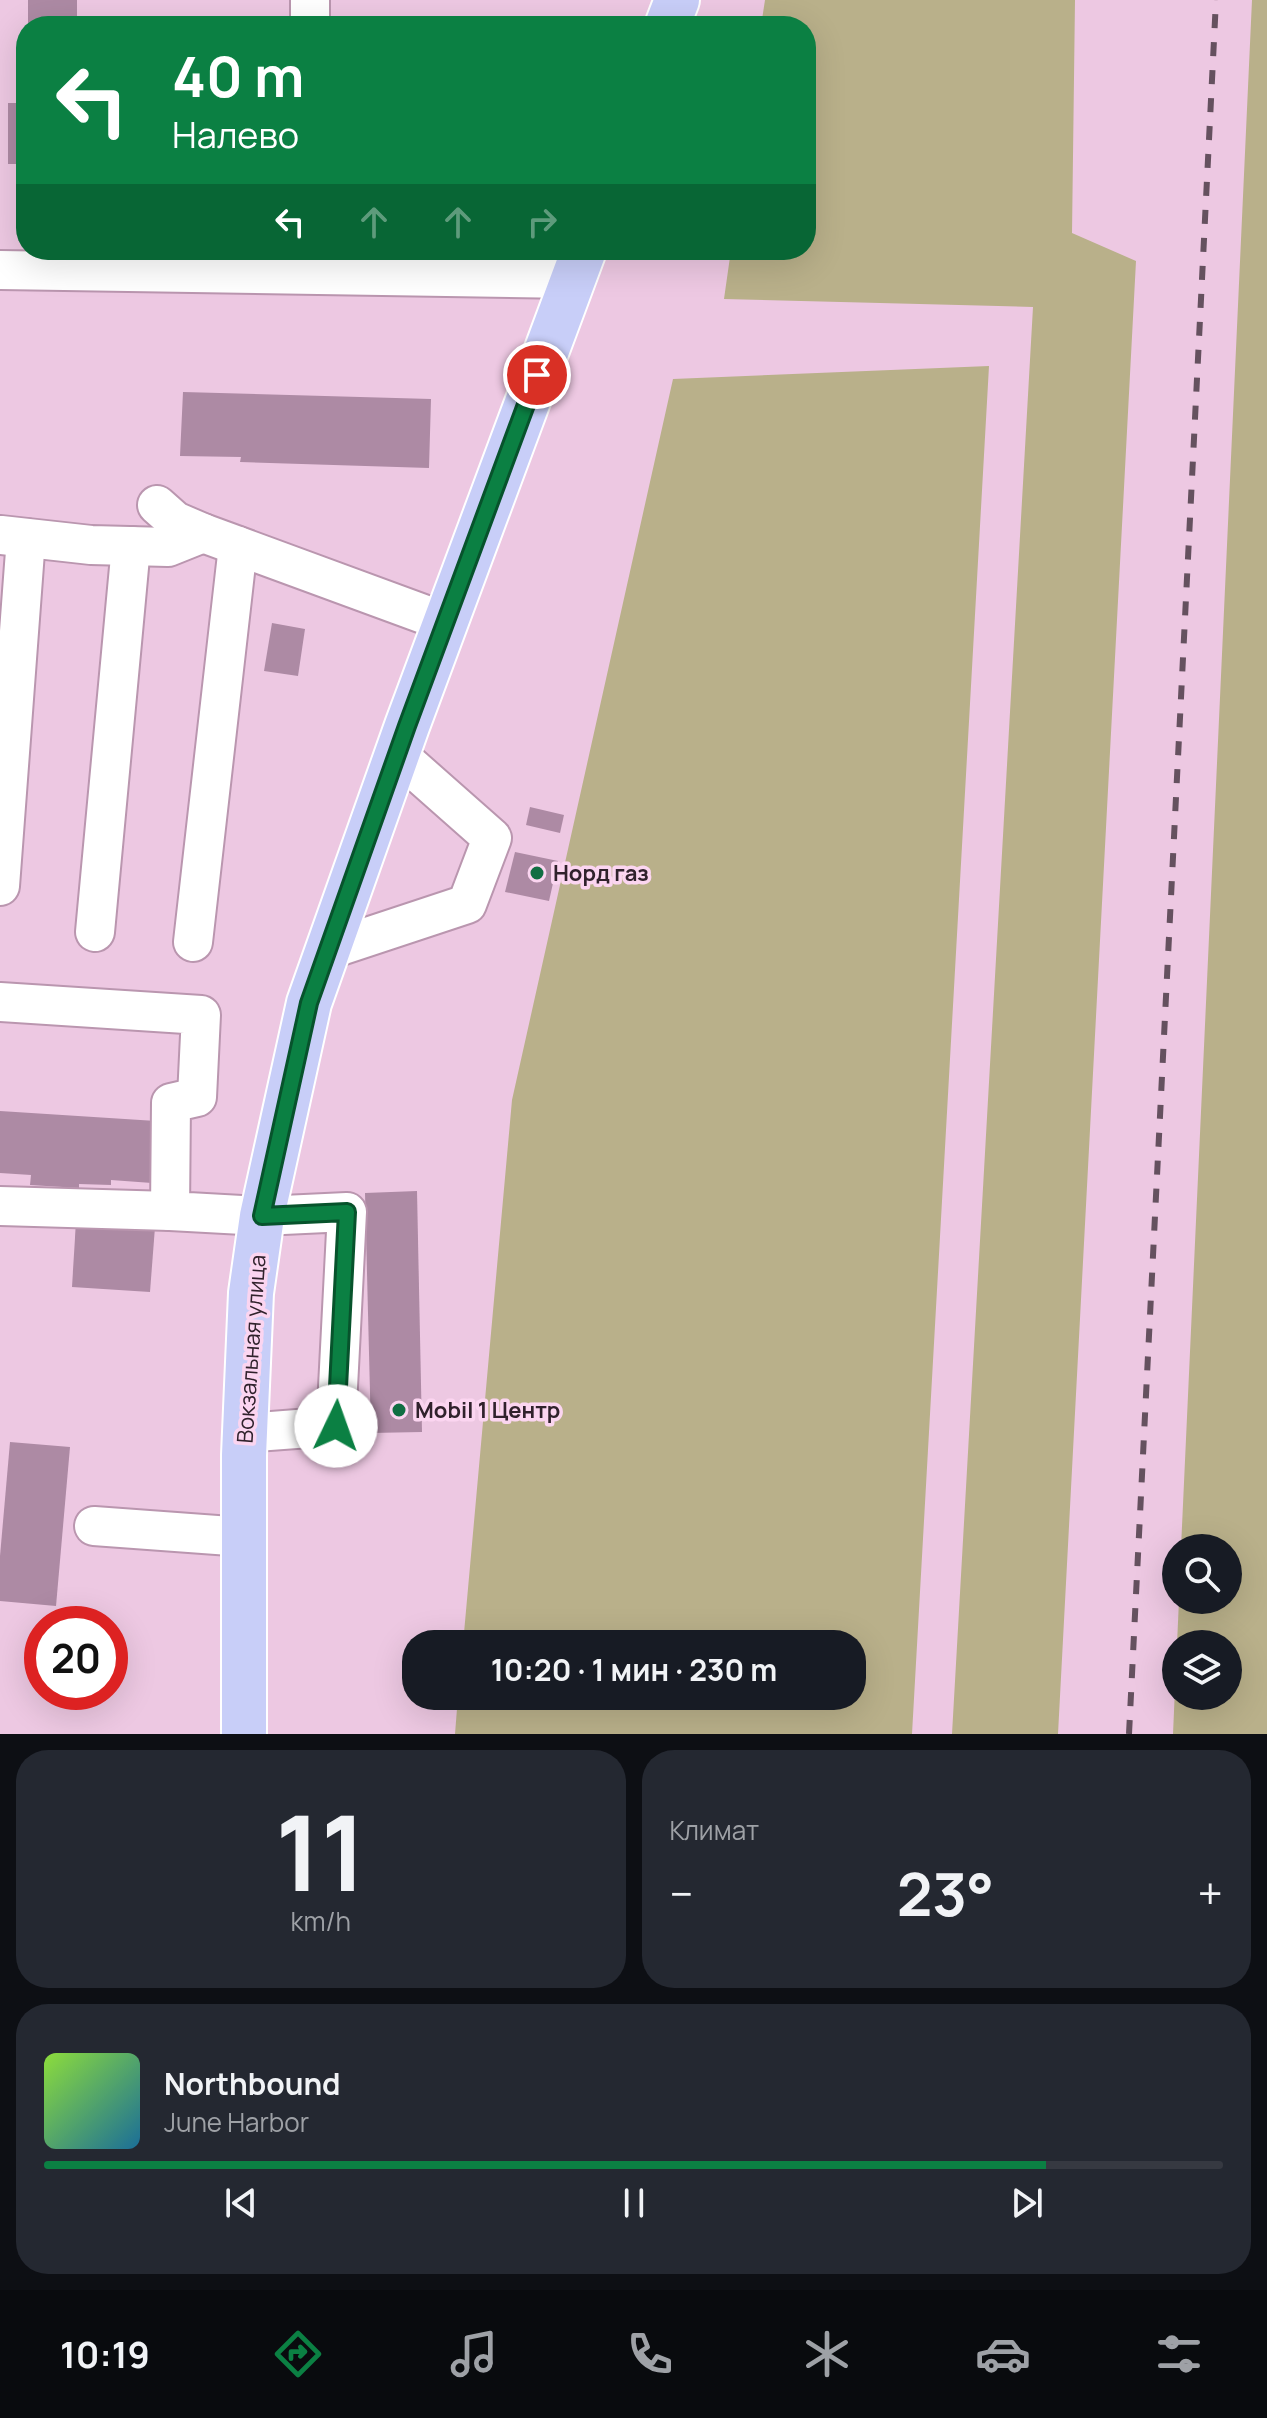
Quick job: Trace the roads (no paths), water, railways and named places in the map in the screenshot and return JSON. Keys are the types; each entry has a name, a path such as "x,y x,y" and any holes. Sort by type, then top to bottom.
{"main road":[{"name":"Вокзальная улица","path":"244,1734 245,1433 251,1293 262,1216 309,1003 445,622 578,265"}],"lane":[{"path":"0,270 578,265"},
{"path":"157,505 175,521 203,533 445,622"},
{"path":"0,886 13,536 168,547 203,533"},
{"path":"95,932 131,546"},
{"path":"193,942 238,546"},
{"path":"328,950 467,904 492,838 397,754"},
{"path":"0,1002 201,1015 197,1097 171,1103 170,1211"},
{"path":"0,1206 262,1216 347,1212 336,1426 245,1433"},
{"path":"94,1526 244,1537"}],"railway":[{"path":"1129,1734 1216,0"}],"place":[{"name":"Норд газ","path":"537,873"},
{"name":"Mobil 1 Центр","path":"399,1410"}]}
